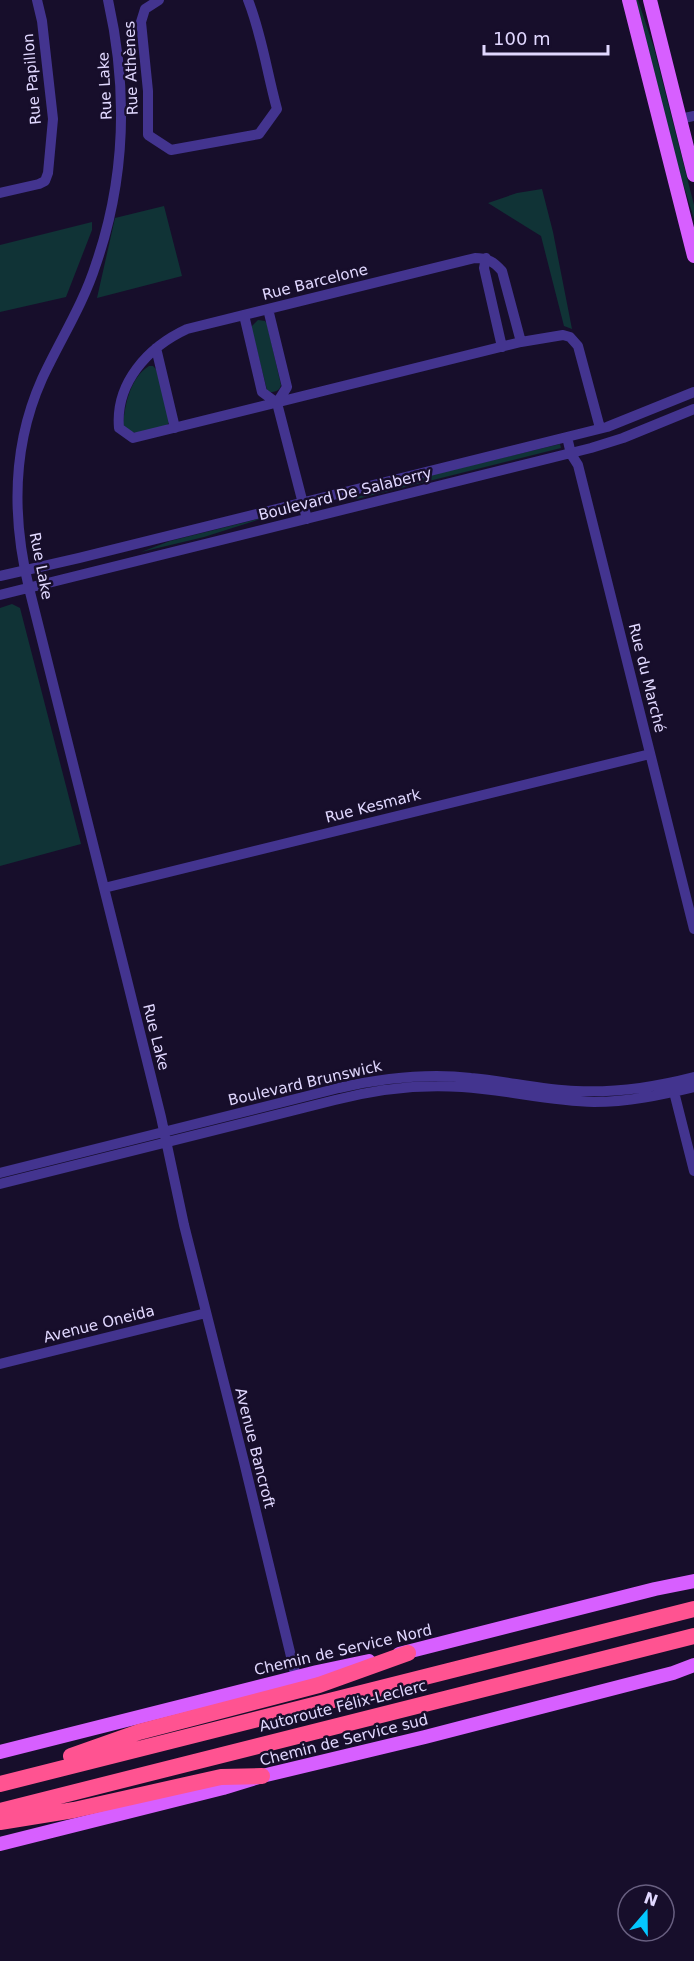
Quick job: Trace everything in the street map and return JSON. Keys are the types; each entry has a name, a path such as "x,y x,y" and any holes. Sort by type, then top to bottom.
{"highway":[{"name":"Autoroute Félix-Leclerc","path":"0,1783 694,1609"},
{"name":"Autoroute Félix-Leclerc","path":"0,1811 694,1636"},
{"path":"0,1783 140,1732 319,1684 408,1653"},
{"path":"0,1822 75,1810 221,1777 262,1776"}],"main road":[{"path":"629,0 694,256"},
{"path":"650,0 687,118 694,175"},
{"path":"655,1589 694,1572"},
{"name":"Chemin de Service Nord","path":"0,1752 296,1677 408,1653 694,1581"},
{"name":"Chemin de Service sud","path":"0,1844 223,1788 262,1776 425,1737 673,1673 694,1665"},
{"path":"673,1673 694,1671"}],"street":[{"name":"Rue Lake","path":"108,0 118,46 121,79 122,127 119,171 108,227 94,270 31,406 19,463 17,495 19,536 29,588 104,888 184,1225"},
{"name":"Rue Athènes","path":"159,0 145,9 141,22 148,91 148,135 171,150 259,134 277,109 256,21 248,0"},
{"name":"Rue Papillon","path":"0,193 39,184 45,181 48,173 53,119 41,1"},
{"name":"Rue Barcelone","path":"486,258 475,258 187,329 156,348 139,365 121,399 119,428 133,438 521,342 563,336 575,341 579,350 600,428"},
{"path":"502,347 484,268 486,258 502,271 521,342"},
{"path":"268,309 287,387 278,403"},
{"path":"244,315 262,392 278,403 307,519"},
{"path":"156,348 175,428"},
{"name":"Boulevard De Salaberry","path":"0,576 567,437 622,421 694,392"},
{"name":"Boulevard De Salaberry","path":"0,595 571,454 614,441 694,409"},
{"name":"Rue du Marché","path":"567,437 571,454 578,465 694,929"},
{"name":"Rue Kesmark","path":"104,888 650,754"},
{"name":"Boulevard Brunswick","path":"0,1184 339,1088 390,1079 421,1076 462,1077 555,1090 599,1091 655,1086 694,1077"},
{"name":"Boulevard Brunswick","path":"0,1173 349,1096 398,1088 461,1087 553,1100 596,1102 625,1100 694,1087"},
{"path":"674,1092 694,1171"},
{"name":"Avenue Bancroft","path":"184,1225 296,1677"},
{"name":"Avenue Oneida","path":"0,1364 206,1313"}],"green space":[{"path":"636,0 638,0 654,48 694,205 694,219 678,167"},
{"path":"542,189 572,329 564,326 541,236 488,203 517,193"},
{"path":"164,206 182,276 97,298 115,218"},
{"path":"92,222 92,230 66,297 0,312 0,245"},
{"path":"258,320 265,321 267,324 281,385 274,392 267,390 252,331 252,326"},
{"path":"149,366 156,369 170,420 165,426 136,433 131,432 123,425 127,400 137,377"},
{"path":"560,444 561,448 357,499 357,497 419,478"},
{"path":"270,516 204,537 141,552 170,541"},
{"path":"12,604 20,608 81,844 0,866 0,608"}]}
